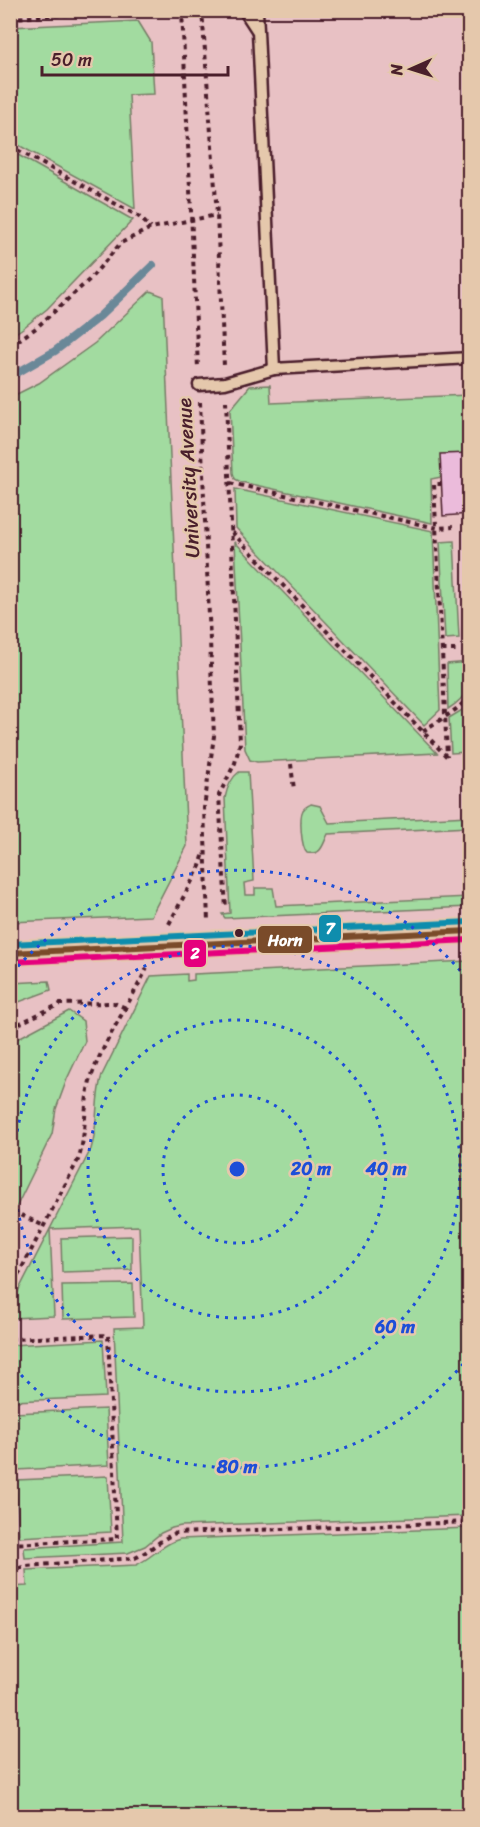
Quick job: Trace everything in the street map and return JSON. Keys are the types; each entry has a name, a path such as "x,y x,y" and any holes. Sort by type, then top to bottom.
{"street":[{"path":"10,953 470,931"}],"lane":[{"path":"244,10 258,31"},
{"path":"257,10 274,369"},
{"path":"199,385 225,383 274,369 470,358"}],"path":[{"path":"10,18 141,10"},
{"name":"University Avenue","path":"182,10 214,736 206,788 205,849 209,944"},
{"path":"202,10 217,215 240,742 235,763 219,795 226,909"},
{"path":"10,146 138,216 151,228"},
{"path":"10,346 36,328 89,280 122,243 151,228 217,215"},
{"path":"230,483 437,528 453,527"},
{"path":"232,531 447,757 434,484 442,484"},
{"path":"442,650 459,650"},
{"path":"423,731 457,709 470,694"},
{"path":"291,764 294,789"},
{"path":"170,922 200,866 205,849"},
{"path":"10,1291 78,1160 82,1148 87,1095 91,1080 145,972"},
{"path":"10,1028 60,1004 114,1003 126,1008"},
{"path":"21,1215 44,1226"},
{"path":"10,1339 108,1335 117,1539 12,1544"},
{"path":"10,1496 13,1571 26,1566 135,1558 176,1533 470,1522"}],"shaded area":[{"path":"11,11 469,11 469,1816 11,1816"}],"green space":[{"path":"138,21 151,42 154,94 129,95 135,209 11,141 10,27"},
{"path":"11,151 133,220 47,309 11,336"},
{"path":"150,291 163,296 187,846 151,916 11,922 11,397 39,383 95,343"},
{"path":"270,385 271,403 469,395 469,453 441,477 431,479 432,523 235,479 230,410 250,386"},
{"path":"235,489 433,531 440,710 424,725 236,528"},
{"path":"454,541 459,638 445,639 440,542"},
{"path":"235,542 437,753 257,762 250,760 245,749"},
{"path":"469,662 469,684 465,694 448,709 447,664"},
{"path":"469,700 469,752 451,753 449,718 464,709"},
{"path":"239,772 248,772 254,881 244,883 245,895 255,895 255,888 273,888 276,906 469,897 469,907 225,918 222,914 230,913 225,798 230,784"},
{"path":"311,804 320,806 329,823 469,816 469,827 328,834 319,851 307,853 302,839 301,819 303,810"},
{"path":"469,961 469,1516 181,1526 161,1533 145,1546 128,1553 25,1558 24,1548 123,1542 114,1328 143,1327 139,1226 50,1229 54,1316 12,1318 11,1305 91,1149 102,1075 151,976 187,974 187,981 194,980 194,974"},
{"path":"49,981 51,990 11,1005 11,983"},
{"path":"69,1011 83,1021 85,1041 56,1109 52,1134 11,1218 11,1042"},
{"path":"132,1236 132,1270 62,1272 61,1238"},
{"path":"133,1284 134,1317 63,1319 62,1285"},
{"path":"103,1340 106,1397 14,1401 11,1345"},
{"path":"106,1409 109,1465 17,1470 14,1413"},
{"path":"108,1476 111,1532 19,1537 16,1480"},
{"path":"469,1528 469,1816 11,1816 11,1587 27,1586 26,1570 136,1565 168,1544 180,1539"}],"building":[{"path":"470,453 470,514 443,516 440,454"}],"waterway":[{"path":"10,377 55,351 100,316 153,265"}],"transit line":[{"name":"7","path":"10,944 470,922"},
{"name":"Horn","path":"10,953 470,931"},
{"name":"2","path":"10,962 470,940"}]}
